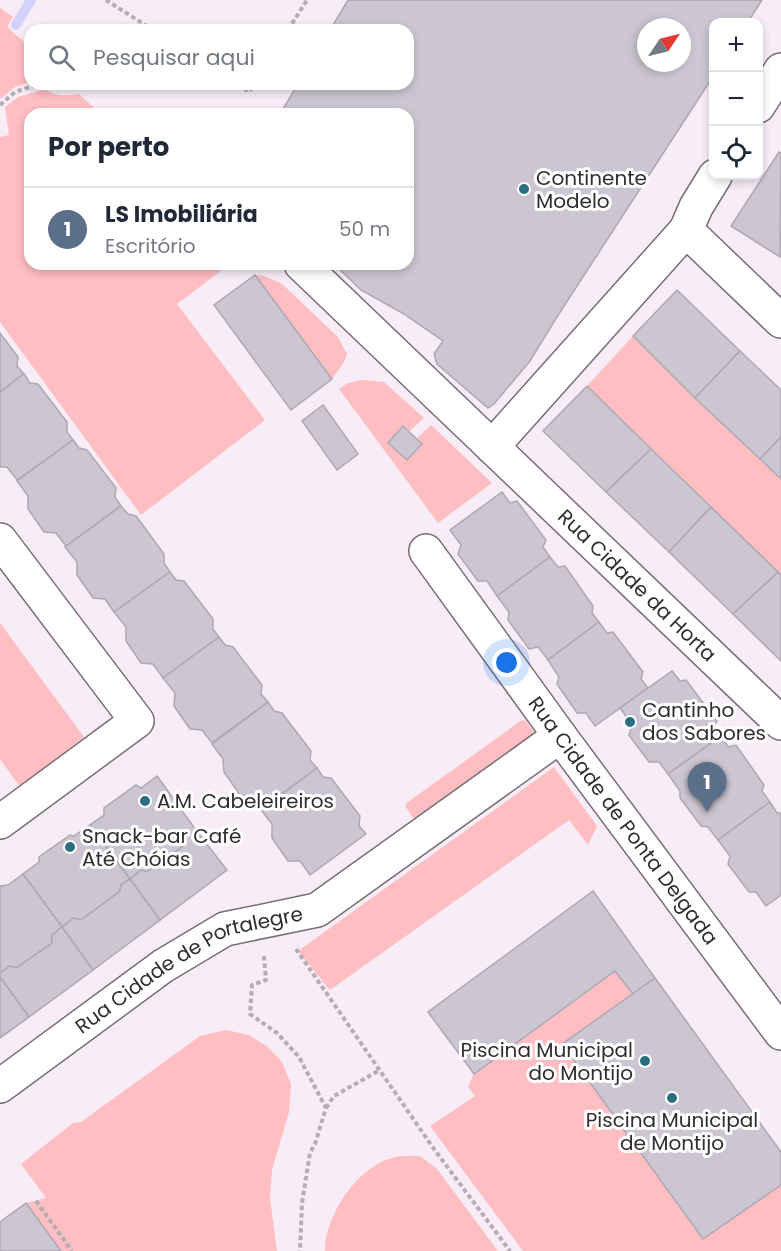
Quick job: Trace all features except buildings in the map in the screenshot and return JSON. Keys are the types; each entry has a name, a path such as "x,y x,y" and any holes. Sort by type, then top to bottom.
{"street":[{"path":"763,99 781,70"},
{"path":"492,447 686,230 696,207 713,180"},
{"path":"686,230 781,321"},
{"name":"Rua Cidade da Horta","path":"307,270 781,723"},
{"path":"0,540 137,721 0,822"},
{"name":"Rua Cidade de Ponta Delgada","path":"426,550 560,736 781,1033"},
{"name":"Rua Cidade de Portalegre","path":"0,1086 163,966 225,929 317,910 560,736"}],"path":[{"path":"106,0 144,24"},
{"path":"292,24 307,0"},
{"path":"0,105 15,92 24,89"},
{"path":"293,945 434,1149 510,1251"},
{"path":"263,950 266,980 252,985 250,1014 277,1033 300,1058 326,1108"},
{"path":"300,1251 302,1203 310,1153 326,1108 334,1096 380,1070"},
{"path":"36,1201 72,1251"}],"shaded area":[{"path":"0,8 13,17 7,27 24,42 24,84 15,87 0,99"},
{"path":"42,90 61,95 79,94 94,108 24,108 24,270 222,270 177,304 265,420 141,515 0,322 0,137 9,135 5,107 18,97"},
{"path":"255,275 281,283 338,337 347,354 332,379"},
{"path":"633,336 781,479 781,575 587,386"},
{"path":"362,380 384,382 424,418 410,431 403,426 388,442 407,460 422,444 417,438 431,425 492,483 438,523 339,389 348,383"},
{"path":"0,623 84,737 20,787 0,759"},
{"path":"522,720 526,721 534,736 417,820 413,818 405,806 408,802"},
{"path":"554,767 597,826 588,845 569,820 330,990 298,951"},
{"path":"593,891 781,1152 781,1251 523,1251 430,1126 475,1096 468,1087 474,1073 428,1012"},
{"path":"226,1030 249,1035 268,1047 282,1062 291,1084 289,1112 272,1170 270,1198 277,1251 61,1251 26,1203 46,1198 21,1164 73,1123 81,1122 200,1036"},
{"path":"398,1156 420,1156 437,1169 498,1251 325,1251 326,1237 337,1209 355,1182 379,1163"}],"waterway":[{"path":"16,25 31,0"}],"place":[{"name":"Continente Modelo","path":"524,189"},
{"name":"Cantinho dos Sabores","path":"630,722"},
{"name":"A.M. Cabeleireiros","path":"145,801"},
{"name":"LS Imobiliária","path":"707,812"},
{"name":"Snack-bar Café Até Chóias","path":"70,847"},
{"name":"Piscina Municipal do Montijo","path":"645,1061"},
{"name":"Piscina Municipal de Montijo","path":"672,1098"}]}
